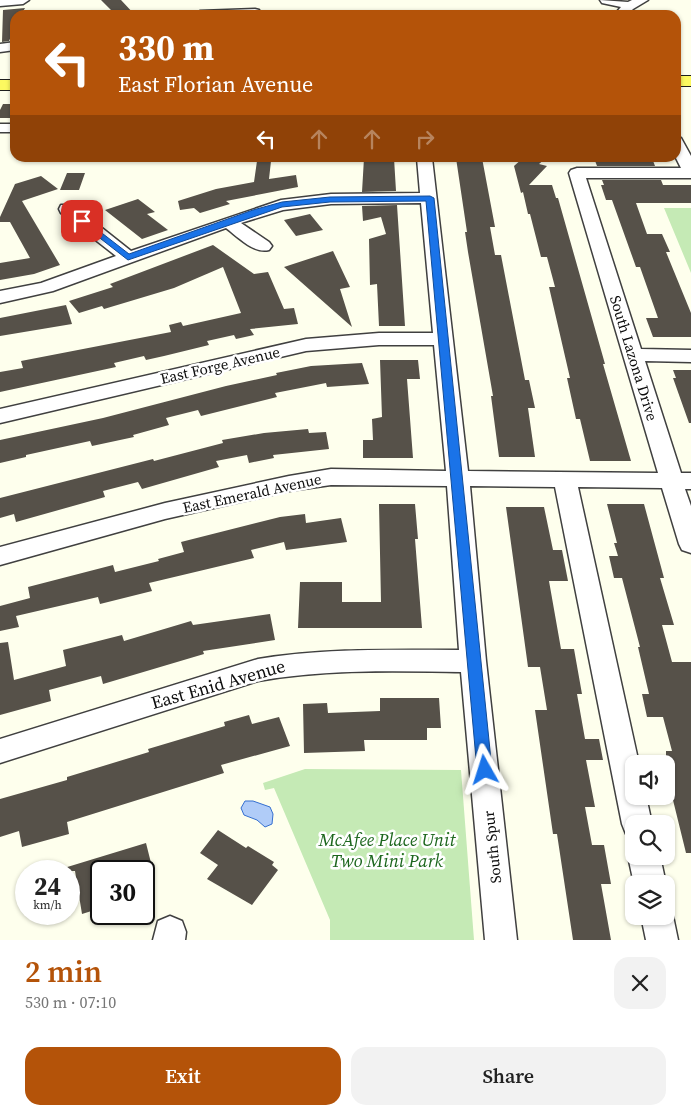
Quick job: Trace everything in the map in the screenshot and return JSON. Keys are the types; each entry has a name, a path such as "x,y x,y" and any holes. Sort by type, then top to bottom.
{"street":[{"path":"0,2 24,0"},
{"path":"606,0 623,10"},
{"path":"627,10 642,0"},
{"path":"681,152 691,173"},
{"name":"South Spur","path":"426,162 442,340 458,479 473,661 501,940"},
{"name":"South Lazona Drive","path":"691,173 577,173 633,355 681,481 691,544"},
{"path":"0,297 46,287 228,222 282,205 304,201 430,198"},
{"path":"67,209 128,257"},
{"path":"228,222 263,246"},
{"name":"East Forge Avenue","path":"0,416 306,345 380,339 442,340"},
{"path":"633,355 691,356"},
{"name":"East Emerald Avenue","path":"0,556 223,495 284,483 332,477 681,481"},
{"path":"566,480 635,815"},
{"name":"East Enid Avenue","path":"0,751 248,673 289,663 473,661"},
{"path":"659,925 662,940"}],"green space":[{"path":"664,208 691,208 691,273"},
{"name":"McAfee Place Unit Two Mini Park","path":"305,769 461,770 474,940 330,940 330,920 274,788 265,790 263,783"}],"water":[{"path":"245,801 253,801 270,807 273,814 272,824 265,827 257,820 244,815 241,808"}],"building":[{"path":"101,0 121,0 130,10 111,10"},
{"path":"25,8 24,10 10,10 10,39 9,41 2,42 3,10"},
{"path":"3,104 10,104 10,118 0,118 0,110"},
{"path":"257,162 271,162 269,179 296,175 298,187 226,201 230,204 200,213 194,208 180,210 178,201 216,189 254,182"},
{"path":"364,162 394,162 396,191 362,192"},
{"path":"457,162 483,162 495,227 490,227 495,255 501,255 525,380 529,380 535,408 528,408 535,457 499,457 491,396 493,396 468,252 465,232 467,232"},
{"path":"518,162 541,162 539,164 547,166 529,185 552,185 556,198 558,198 631,461 590,461 580,419 576,419 567,378 570,378 549,287 555,287 547,257 541,257 530,214 528,214 523,192 521,193 514,166"},
{"path":"596,162 654,162 655,166 597,166"},
{"path":"67,173 85,173 79,190 60,190"},
{"path":"41,176 58,189 22,201 60,265 34,274 0,280 0,263 30,258 10,222 0,222 0,217 15,184"},
{"path":"602,180 661,180 663,185 691,185 691,203 636,203 647,234 662,234 670,252 666,252 691,313 691,337 653,337 646,318 658,318 640,267 636,267 612,200 606,200 601,185 604,185"},
{"path":"138,199 155,212 147,214 168,230 142,239 105,210"},
{"path":"397,205 405,326 379,326 377,284 370,285 369,239 386,234 381,217 363,221 362,206"},
{"path":"310,214 323,230 296,236 284,220"},
{"path":"213,245 254,274 268,272 284,309 294,308 298,324 250,329 254,335 236,339 234,335 207,341 209,345 146,360 144,356 114,363 116,367 0,392 0,372 23,368 21,361 171,332 169,325 181,322 183,326 241,313 223,267 174,288 104,309 102,306 79,313 69,301 113,287 110,284"},
{"path":"333,251 350,287 340,289 352,327 284,267"},
{"path":"66,305 72,324 0,336 0,318"},
{"path":"380,360 418,360 420,379 407,379 413,458 363,458 363,440 373,440 372,419 382,417"},
{"path":"362,363 369,384 327,387 326,383 275,393 277,397 201,416 198,410 166,418 169,425 133,435 134,437 92,446 90,441 26,455 26,457 0,463 0,440 103,418 226,386 277,375 276,373 311,366"},
{"path":"673,370 691,370 691,423 689,423 673,378 676,378"},
{"path":"308,429 309,433 326,432 329,449 273,455 274,458 249,463 247,455 216,461 219,467 142,489 138,482 103,491 105,497 16,522 14,514 0,518 0,498 223,443 222,440 264,433"},
{"path":"379,504 415,504 418,539 415,539 422,628 298,628 300,582 342,582 342,602 381,602"},
{"path":"607,504 644,504 664,578 660,578 674,625 662,625 672,662 691,662 691,853 686,853 674,805 675,755 666,755 666,751 672,751 663,717 647,717 642,694 649,694 638,647 640,647 622,578 614,578 609,556 618,556 614,543 617,543"},
{"path":"506,507 544,507 553,550 562,550 568,581 549,581 561,649 574,649 582,694 577,694 585,739 599,739 603,760 586,760 595,807 585,807 592,845 604,845 611,884 601,884 611,940 573,940 557,834 553,834 535,710 547,710 540,667 528,667"},
{"path":"305,514 306,523 341,518 347,542 286,550 284,542 251,550 254,558 149,583 152,591 100,604 98,597 16,616 19,627 0,631 0,606 30,598 28,587 113,565 115,572 159,561 158,559 184,552 181,542 280,517"},
{"path":"270,614 275,640 203,651 204,654 103,684 101,676 49,690 51,701 0,715 0,643 8,642 14,680 66,666 63,650 122,635 124,641 191,621 193,625"},
{"path":"380,698 439,698 441,728 427,728 427,740 364,740 365,751 304,753 303,704 327,703 328,713 380,711"},
{"path":"249,715 252,724 279,717 290,746 221,765 224,773 67,822 69,834 22,847 19,831 0,837 0,799 67,780 67,777 149,752 148,749 225,726 224,722"},
{"path":"218,830 246,848 248,846 274,862 272,865 278,870 252,905 207,879 218,865 200,853"},
{"path":"146,843 150,860 90,860"},
{"path":"90,860 90,911 82,914 80,902 80,863"}],"route":[{"path":"82,221 128,257 256,212 282,205 330,199 430,198 442,340 458,479 473,661 485,770"}]}
